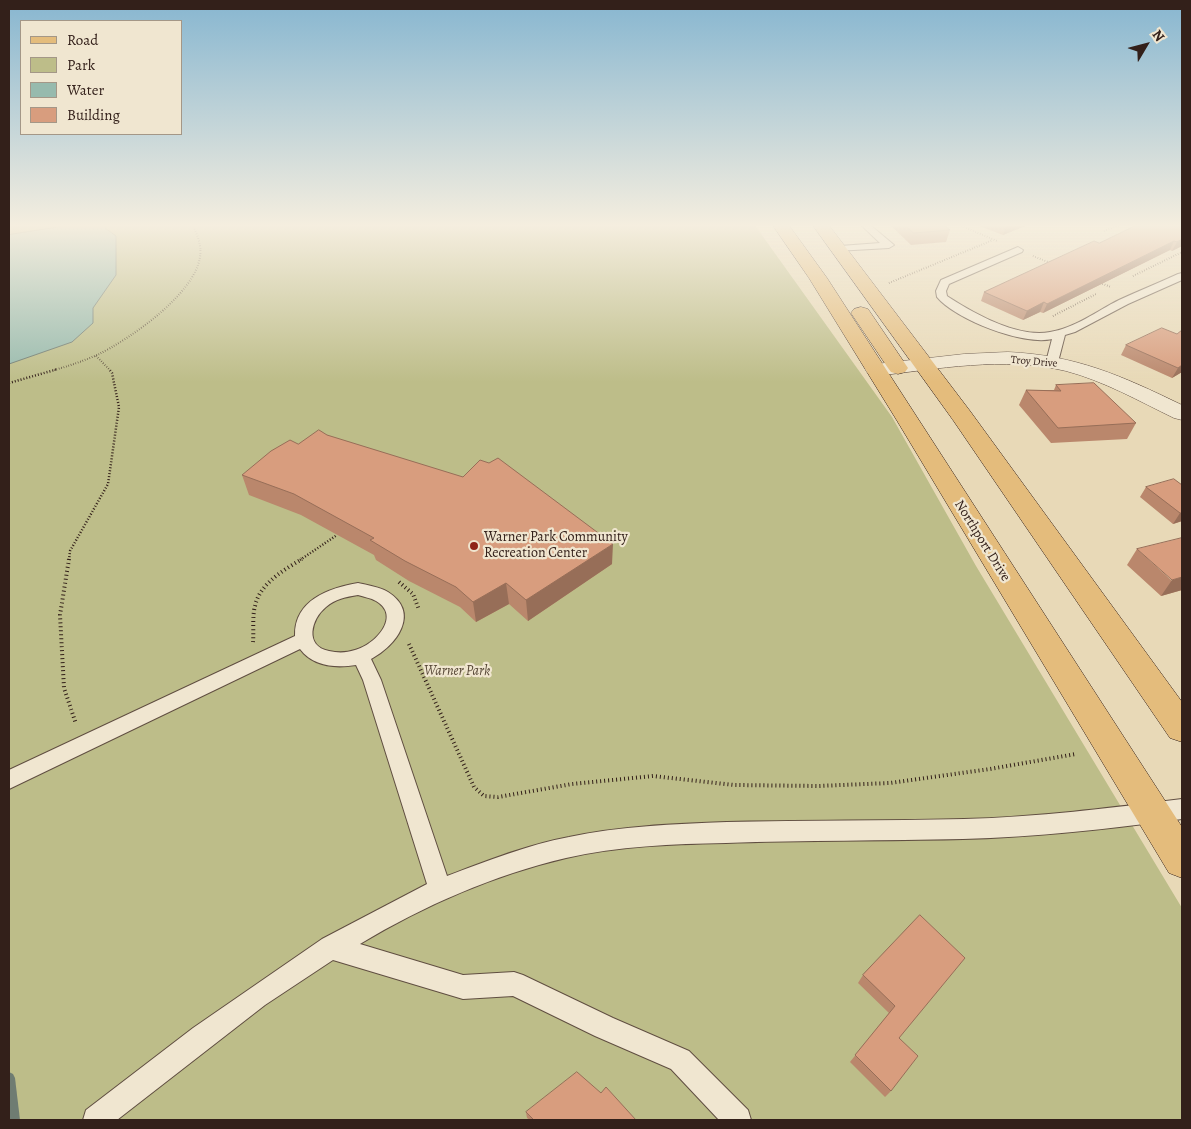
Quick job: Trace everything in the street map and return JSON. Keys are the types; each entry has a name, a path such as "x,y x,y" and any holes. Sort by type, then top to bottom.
{"main road":[{"name":"Northport Drive","path":"817,277 887,369 1152,813 1182,860"},
{"path":"860,277 1182,728"}],"street":[{"name":"Troy Drive","path":"887,369 1008,359 1052,362 1096,374 1182,413"}],"lane":[{"path":"957,277 945,282 941,291 942,297 948,303 970,315 1011,332 1037,337 1059,334 1181,277"},
{"path":"1052,362 1059,334"},
{"path":"372,591 384,596 393,605 396,615 395,627 388,639 376,649 361,656 336,660 325,658 315,654 304,640 302,628 306,617 315,606 328,597 342,592 372,591"},
{"path":"9,780 81,744 304,640"},
{"path":"361,656 372,680 440,889"},
{"path":"96,1120 189,1046 330,946 440,889 492,869 558,849 599,842 686,833 1004,828 1090,821 1182,809"},
{"path":"330,946 463,987 514,984 604,1027 680,1060 738,1120"}],"path":[{"path":"9,383 96,356 137,332 152,319 191,277"},
{"path":"889,283 904,277"},
{"path":"1053,316 1111,287 1095,280"},
{"path":"81,744 64,688 60,615 70,551 108,484 119,406 112,373 96,356"},
{"path":"258,646 254,647 252,635 255,605 264,588 279,573 304,558 337,534"},
{"path":"392,578 405,584 414,595 418,604 419,614"},
{"path":"412,637 408,644 474,787 484,796 498,797 572,784 653,776 734,785 818,786 890,782 990,769 1076,754"}],"green space":[{"name":"Warner Park","path":"9,277 792,277 892,417 976,566 1182,908 1182,1120 9,1120"}],"water":[{"path":"9,277 115,277 93,308 93,323 72,342 9,364"}],"building":[{"path":"1017,277 1102,277 1047,304 1044,302 1027,311 984,292"},
{"path":"1162,328 1177,334 1182,330 1182,365 1178,368 1126,345"},
{"path":"1094,383 1136,423 1058,428 1026,390 1061,391 1056,385"},
{"name":"Warner Park Community Recreation Center","path":"319,430 327,435 463,477 480,460 489,463 498,458 613,544 526,600 506,583 473,602 456,587 405,561 370,540 374,538 294,494 242,475 271,451 290,440 298,444"},
{"path":"1174,479 1182,485 1182,513 1146,487"},
{"path":"1182,538 1182,577 1172,580 1137,549"},
{"path":"920,915 965,958 899,1038 918,1056 891,1091 855,1055 895,1006 863,975"},
{"path":"577,1072 601,1093 606,1087 636,1120 534,1120 526,1112"}],"waterway":[{"path":"9,1078 14,1120"}],"place":[{"name":"Warner Park Community Recreation Center","path":"474,546"}]}
